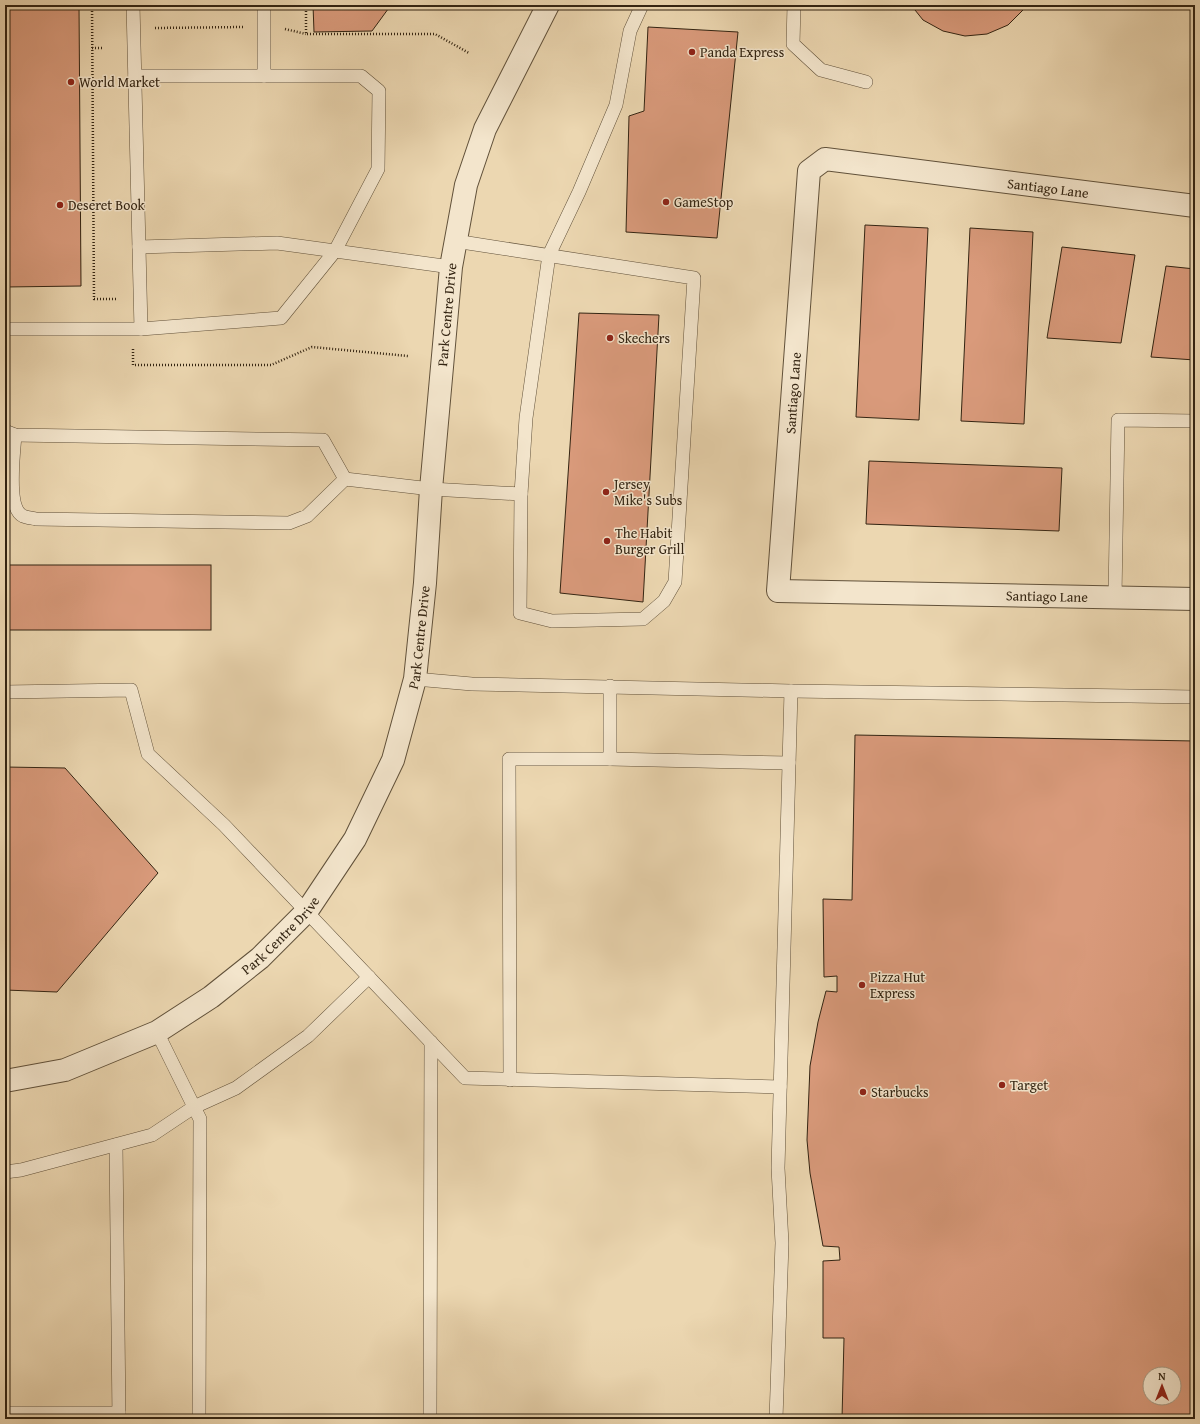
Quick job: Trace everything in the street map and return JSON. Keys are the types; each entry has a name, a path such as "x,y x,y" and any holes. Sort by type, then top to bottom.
{"street":[{"name":"Park Centre Drive","path":"5,1081 65,1070 157,1032 211,998 248,968 306,911 355,839 393,760 415,678 425,583 431,488 451,267 466,185 485,129 548,5"},
{"name":"Santiago Lane","path":"1195,206 825,159 809,171 778,591 1195,599"}],"lane":[{"path":"133,5 142,329"},
{"path":"264,5 264,76"},
{"path":"456,241 548,255 694,278 675,582 664,601 643,619 552,621 520,613 521,494 526,418 548,255 579,192 616,105 630,30 642,5"},
{"path":"794,5 793,44 821,70 866,82"},
{"path":"5,329 142,329 281,318 335,251 378,169 379,91 361,76 135,76"},
{"path":"139,247 277,243 451,267"},
{"path":"1115,597 1118,420 1195,421"},
{"path":"10,433 323,440 345,479 307,516 289,523 36,519 23,516 17,509 14,497 10,433"},
{"path":"345,479 431,488 521,494"},
{"path":"415,678 472,684 791,691 1195,697"},
{"path":"610,686 610,759"},
{"path":"5,692 131,690 148,754 224,825 465,1078 780,1087"},
{"path":"776,1419 782,1242 778,1168 791,691"},
{"path":"510,1080 509,759 610,759 789,763"},
{"path":"5,1172 21,1170 152,1135 194,1107 236,1088 308,1036 369,977"},
{"path":"157,1032 200,1119 199,1419"},
{"path":"430,1419 431,1042"},
{"path":"5,1413 119,1416 116,1145"}],"path":[{"path":"92,5 94,300 117,298"},
{"path":"306,5 306,34"},
{"path":"156,28 246,27"},
{"path":"282,28 306,34 434,34 469,54"},
{"path":"92,48 103,48"},
{"path":"132,342 133,365 271,365 312,347 408,356"}],"building":[{"path":"5,5 79,5 81,286 5,287"},
{"path":"313,5 391,5 372,31 314,32"},
{"path":"911,5 1028,5 1008,25 987,34 965,36 943,31 923,20"},
{"path":"648,27 738,32 717,238 626,232 629,116 644,111"},
{"path":"865,225 928,228 919,420 856,417"},
{"path":"970,228 1033,232 1024,424 961,421"},
{"path":"1062,247 1135,255 1121,343 1047,338"},
{"path":"1166,266 1195,269 1195,360 1151,357"},
{"path":"579,313 659,315 643,602 560,593"},
{"path":"869,461 1062,468 1059,531 866,524"},
{"path":"5,565 211,565 211,630 5,630"},
{"name":"Target","path":"855,735 1195,741 1195,1419 842,1419 844,1338 823,1338 823,1261 840,1260 839,1247 823,1246 810,1173 807,1140 810,1066 818,1022 826,991 837,992 837,976 824,977 823,899 852,900"},
{"path":"5,767 65,768 158,873 57,992 5,990"}],"place":[{"name":"Panda Express","path":"692,52"},
{"name":"World Market","path":"71,82"},
{"name":"GameStop","path":"666,202"},
{"name":"Deseret Book","path":"60,205"},
{"name":"Skechers","path":"610,338"},
{"name":"Jersey Mike's Subs","path":"606,492"},
{"name":"The Habit Burger Grill","path":"607,541"},
{"name":"Pizza Hut Express","path":"862,985"},
{"name":"Target","path":"1002,1085"},
{"name":"Starbucks","path":"863,1092"}]}
